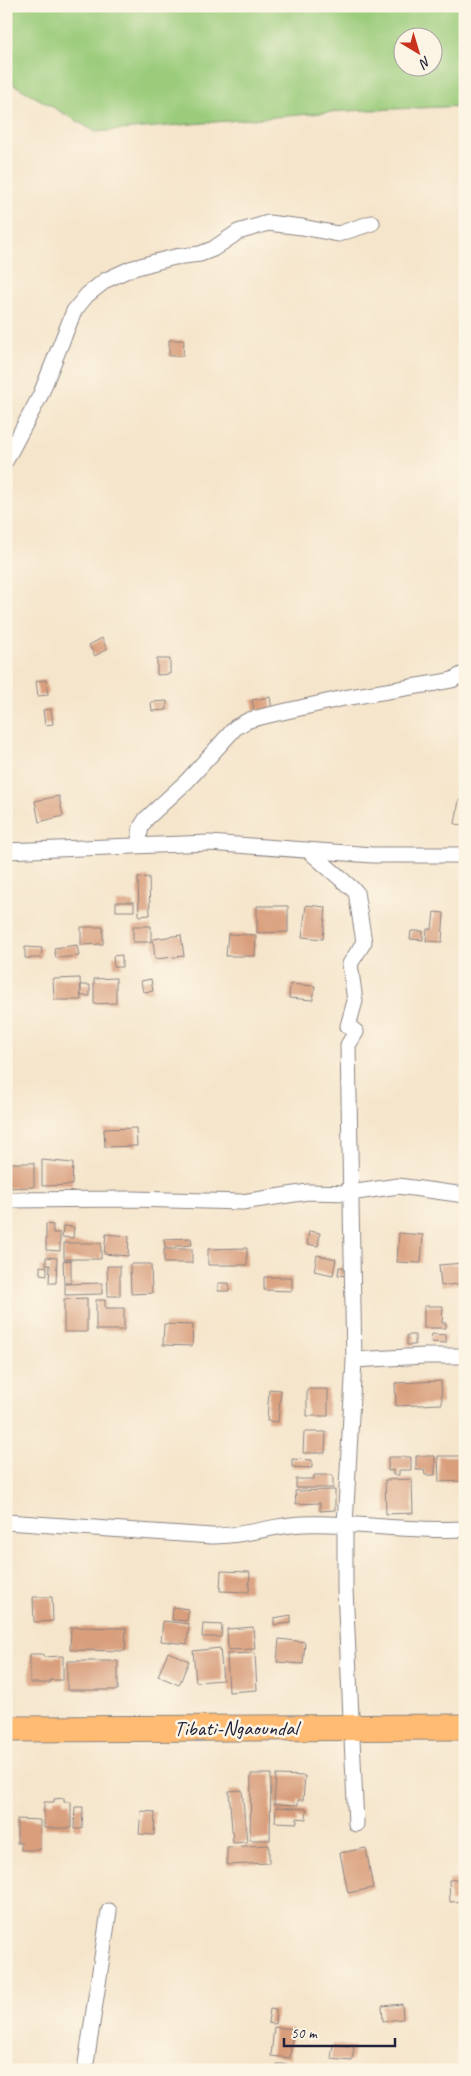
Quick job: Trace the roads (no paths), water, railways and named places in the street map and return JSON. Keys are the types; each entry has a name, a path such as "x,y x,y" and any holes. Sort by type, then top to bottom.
{"highway":[{"name":"Tibati-Ngaoundal","path":"6,1730 465,1727"}],"street":[{"path":"6,460 40,396 74,311 87,295 106,280 130,269 155,262 200,254 213,249 238,232 268,223 302,226 338,234 372,223"},
{"path":"138,844 141,827 146,819 187,781 236,727 249,720 344,698 452,680 465,673"},
{"path":"6,850 209,843 373,856 465,855"},
{"path":"308,850 356,892 364,942 350,964 355,1001 348,1026 356,1032 348,1045 354,1360 345,1525 347,1667 352,1728 356,1824"},
{"path":"6,1200 133,1199 222,1203 242,1202 308,1192 350,1193 398,1186 465,1194"},
{"path":"354,1360 465,1356"},
{"path":"6,1522 212,1536 251,1533 290,1525 329,1524 465,1529"},
{"path":"85,2070 109,1911"}]}
